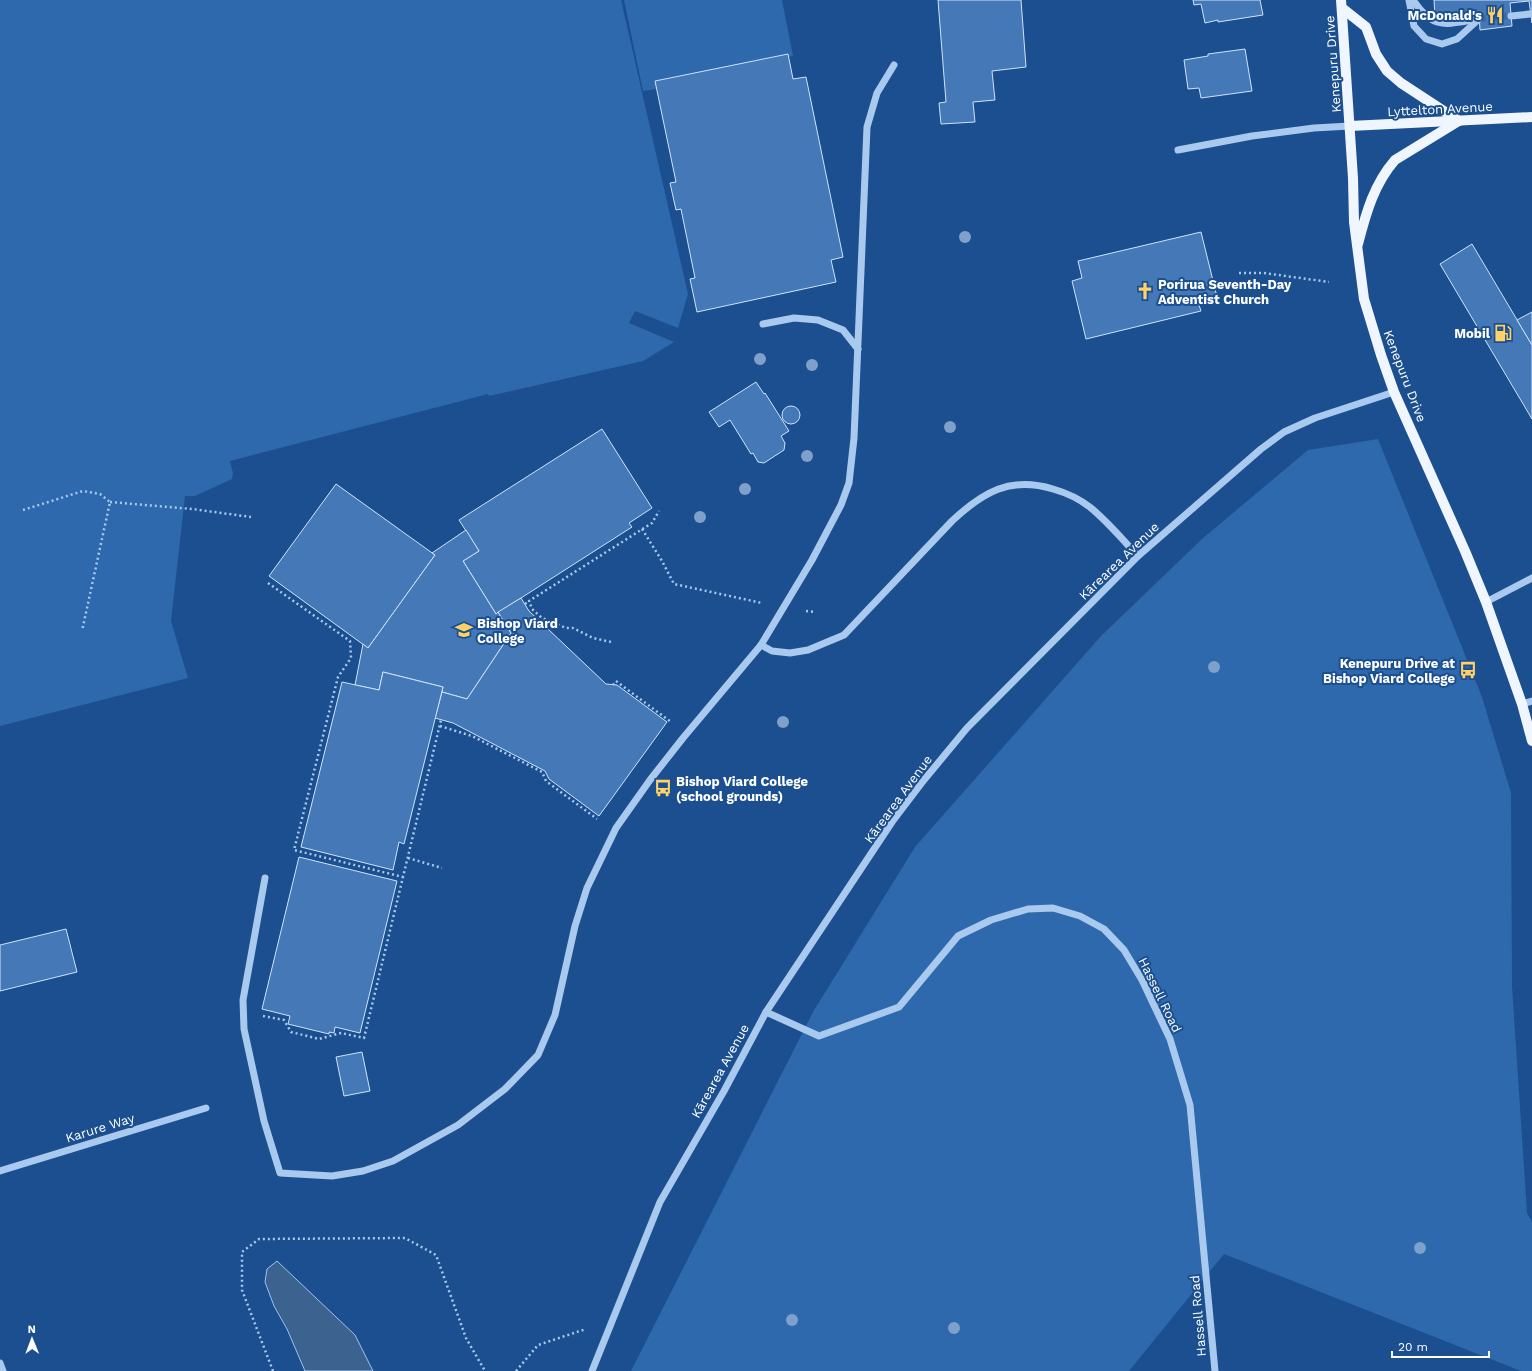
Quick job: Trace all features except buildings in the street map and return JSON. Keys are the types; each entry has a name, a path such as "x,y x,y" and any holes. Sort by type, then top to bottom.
{"main road":[{"path":"1342,4 1366,27 1376,54 1387,71 1401,83 1459,121 1395,160 1387,168 1367,208 1357,252"},
{"name":"Kenepuru Drive","path":"1342,4 1357,252 1364,299 1394,392 1465,551 1527,703 1532,741"},
{"name":"Lyttelton Avenue","path":"1350,126 1532,117"}],"street":[{"path":"1408,0 1414,26 1426,39 1442,44 1457,39 1479,19 1445,24 1434,22 1421,13 1413,0"},
{"path":"1511,16 1530,14"},
{"path":"265,878 243,1000 243,1015 244,1029 264,1121 280,1173 332,1176 363,1171 393,1161 458,1125 505,1089 538,1055 555,1015 575,926 587,888 616,828 682,738 761,644 812,560 841,506 849,483 853,458 867,127 877,93 894,65"},
{"path":"1178,150 1252,136 1314,128 1350,126"},
{"path":"763,324 794,318 818,320 843,330 858,349"},
{"name":"Kārearea Avenue","path":"592,1371 660,1202 724,1091 766,1012 892,822 967,728 1138,556 1261,448 1284,432 1315,418 1394,392"},
{"path":"761,644 772,651 790,653 808,650 844,635 946,526 968,505 983,495 1000,488 1038,484 1067,493 1090,507 1138,556"},
{"path":"1486,602 1532,578"},
{"name":"Hassell Road","path":"766,1012 820,1036 899,1008 958,936 991,920 1028,909 1053,908 1080,916 1104,929 1124,950 1142,980 1170,1040 1190,1105 1215,1371"},
{"name":"Karure Way","path":"0,1171 206,1108"},
{"path":"0,1363 3,1371"}],"path":[{"path":"1239,273 1264,273 1329,282"},
{"path":"23,510 82,491 100,494 110,502 192,509 251,517"},
{"path":"82,631 110,502"},
{"path":"525,604 652,523 659,511"},
{"path":"642,529 674,584 783,607 815,612"},
{"path":"268,583 350,641 351,658 338,677 294,850 403,877"},
{"path":"529,601 532,609 542,618 566,628 573,628 593,638 611,642"},
{"path":"613,685 616,681 671,722 666,728"},
{"path":"243,1015 269,1016 284,1020 291,1032 319,1039 341,1033 364,1038 442,720"},
{"path":"440,726 472,736 542,772 546,781 600,821"},
{"path":"408,858 442,868"},
{"path":"273,1371 242,1290 242,1252 259,1239 405,1238 436,1255 466,1338 485,1371"},
{"path":"516,1371 538,1345 613,1320"}],"shaded area":[{"path":"0,0 621,0 688,294 678,328 635,311 629,323 674,342 643,361 489,396 488,394 230,461 233,473 232,479 195,496 185,496 171,621 188,678 0,726"},
{"path":"624,0 782,0 793,56 788,57 787,54 655,81 657,89 643,91"},
{"path":"1378,439 1482,697 1511,793 1512,986 1527,1213 1532,1222 1532,1371 1521,1371 1224,1254 1129,1371 631,1371 813,1012 915,847 1101,636 1202,539 1308,450"},
{"path":"277,1261 355,1335 373,1371 305,1371 287,1329 274,1306 265,1282 267,1269"}],"tunnel":[{"path":"1479,19 1511,16"}],"place":[{"name":"McDonald's","path":"1495,15"},
{"name":"Porirua Seventh-Day Adventist Church","path":"1145,291"},
{"name":"Mobil","path":"1503,333"},
{"name":"Bishop Viard College","path":"464,630"},
{"name":"Kenepuru Drive at Bishop Viard College","path":"1468,670"},
{"name":"Bishop Viard College (school grounds)","path":"663,788"}]}
